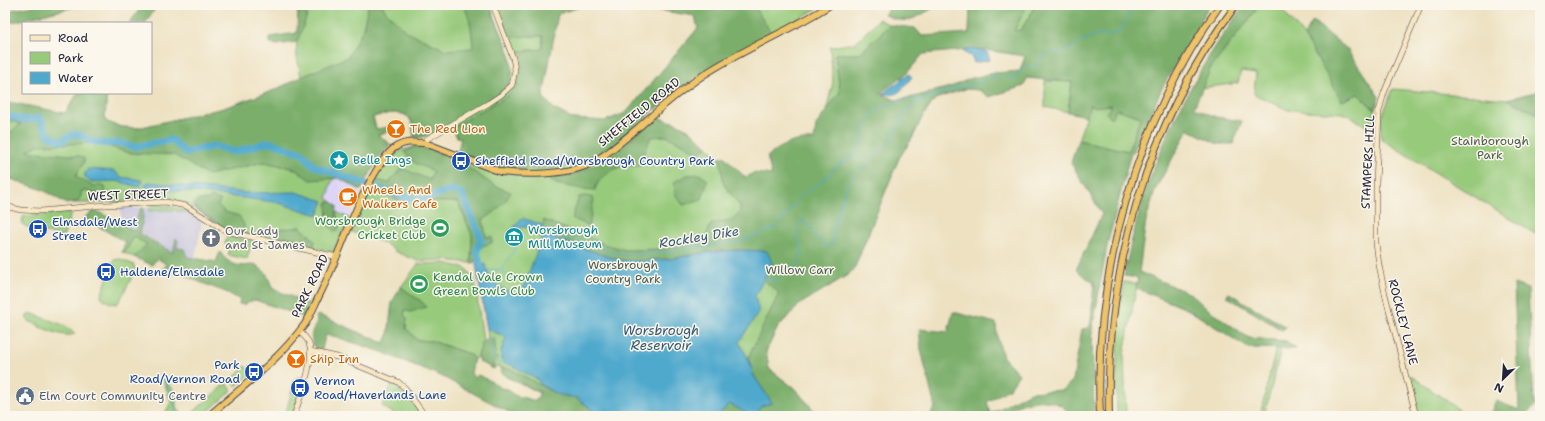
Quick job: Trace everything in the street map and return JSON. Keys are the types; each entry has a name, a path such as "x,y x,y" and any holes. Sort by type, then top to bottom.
{"highway":[{"name":"SHEFFIELD ROAD","path":"425,143 494,169 507,172 524,173 572,170 586,165 612,150 669,101 705,74 800,23 830,5"},
{"path":"1100,416 1099,379 1108,278 1124,211 1141,158 1159,112 1190,51 1220,5"},
{"path":"1109,416 1109,353 1114,308 1126,241 1138,196 1153,154 1171,113 1203,53 1236,5"},
{"name":"PARK ROAD","path":"209,416 271,362 299,331 309,317 338,257 353,214 362,194 385,157 392,149 402,144 412,142 425,143"}],"street":[{"path":"425,143 427,139 501,95 512,84 515,70 513,58 493,5"},
{"name":"STAMPERS HILL","path":"1375,231 1380,111 1384,93 1421,5"},
{"name":"WEST STREET","path":"5,206 21,210 41,211 106,205 166,202 186,206 226,231 338,257"},
{"name":"ROCKLEY LANE","path":"1375,231 1380,272 1416,416"},
{"path":"294,416 309,366 310,351 307,339 299,331"},
{"path":"310,351 336,356 398,382 405,388 425,416"}],"shaded area":[{"path":"339,178 361,190 349,218 336,212 337,206 327,198 330,190 328,189 333,179"},
{"path":"119,207 149,208 149,211 156,210 180,212 196,217 202,222 195,258 186,257 177,248 178,241 176,238 174,253 144,235 120,224 122,218"}],"green space":[{"path":"39,5 83,5 5,24 5,11"},
{"path":"143,5 158,5 146,22 130,22"},
{"path":"298,5 305,5 307,16 297,42 277,45 270,43 270,37 297,33"},
{"name":"Worsbrough Country Park","path":"305,5 366,5 368,7 363,28 386,12 382,5 490,5 510,55 512,70 517,87 543,98 554,109 572,119 605,121 626,113 698,29 694,5 823,5 699,75 644,118 655,117 676,123 688,129 720,158 735,181 763,211 880,93 895,100 913,137 899,158 854,269 849,274 800,304 778,327 766,351 769,369 794,388 819,416 573,416 562,406 500,371 501,368 496,366 494,369 490,367 487,329 476,264 477,251 462,194 398,195 372,186 385,164 399,151 417,146 451,156 458,152 461,138 457,137 450,124 422,137 414,137 411,121 404,114 394,113 373,117 378,135 390,144 379,158 361,190 339,178 333,179 327,198 337,206 336,212 349,218 334,252 278,239 233,231 219,225 186,204 168,199 72,203 5,166 5,115 107,122 121,127 138,128 224,108 275,90 301,77 296,51 298,37 305,20"},
{"path":"368,5 382,5 386,12 407,32 446,50 473,48 472,31 463,5 490,5 494,18 508,49 511,62 510,80 506,87 487,102 430,135 414,137 411,121 404,114 394,113 373,117 376,129 390,127 391,131 378,135 390,144 379,158 361,190 339,178 310,180 295,169 264,162 208,175 174,155 129,153 99,143 38,145 27,151 80,156 85,159 76,177 93,186 100,185 105,187 106,192 102,196 87,191 81,191 81,196 78,201 67,204 43,190 5,177 5,137 21,124 5,119 5,103 14,103 65,113 77,94 107,94 105,119 107,122 121,127 138,128 224,108 275,90 348,57 363,29"},
{"path":"495,5 580,5 580,7 558,14 543,97 554,109 573,119 605,121 626,113 698,28 695,16 623,5 753,5 772,34 699,75 643,118 619,139 587,161 575,165 553,168 503,169 458,152 461,138 457,137 452,127 507,96 517,87 518,69 514,52 542,49 543,36 508,37"},
{"path":"893,5 939,5 912,19 900,20 884,14"},
{"name":"Willow Carr","path":"970,5 1027,5 1014,31 1021,30 1036,5 1210,5 1163,86 1133,152 1131,152 1107,246 1092,331 1094,416 1071,416 1060,405 1053,402 1038,401 1022,404 1008,411 1002,416 929,416 935,408 921,350 919,329 948,332 953,312 996,323 997,336 1003,357 1019,374 1010,388 987,402 990,414 1030,392 1063,390 1073,380 1082,329 1089,328 1091,322 1094,283 1076,270 1102,214 1071,163 1078,140 1128,151 1141,117 1117,109 1111,118 1106,113 1112,105 1092,107 1091,104 1086,116 1068,112 1072,82 1027,78 1024,86 989,97 979,90 965,89 935,99 922,118 913,137 899,158 854,269 849,274 800,304 778,327 766,351 769,369 794,388 819,416 717,416 730,404 760,406 772,403 754,376 748,358 779,293 763,279 772,263 739,250 707,252 670,259 638,261 618,260 548,236 541,239 540,229 542,229 544,220 607,245 626,250 666,249 693,242 703,242 711,224 734,219 740,212 740,206 724,185 720,158 724,156 746,178 753,173 772,175 767,157 789,143 800,140 814,140 816,125 840,92 835,54 859,54 890,25 915,28 922,36 969,33","holes":["978,49 1025,56 1020,71 994,73 972,78 953,86 914,97 895,100 880,93 907,73 923,54"]},
{"path":"1027,5 1036,5 1021,30 1013,31"},
{"path":"1244,5 1260,5 1210,69 1194,108 1216,117 1242,121 1233,144 1218,144 1187,129 1188,130 1155,190 1146,220 1139,272 1191,294 1205,307 1249,338 1286,341 1296,349 1248,348 1189,310 1136,288 1138,278 1124,276 1139,213 1160,152 1173,122 1204,65"},
{"path":"1260,5 1278,5 1304,36 1342,101 1358,94 1375,110 1373,131 1349,115 1342,113 1288,110 1254,94 1256,73 1241,71 1238,83 1202,88 1210,69"},
{"path":"879,19 890,25 859,54 835,54 840,92 826,111 833,82 830,47 855,43"},
{"path":"1313,21 1347,49 1379,97 1375,110 1358,94 1342,101 1304,36"},
{"path":"543,36 542,49 514,52 508,37"},
{"path":"1045,81 1072,82 1068,112 1045,107"},
{"name":"Stainborough Park","path":"1393,89 1507,99 1540,91 1540,237 1381,139 1381,119"},
{"path":"1540,91 1540,115 1507,99"},
{"path":"1091,104 1112,105 1116,109 1141,117 1128,151 1078,140"},
{"path":"655,117 679,125 695,135 708,147 697,153 666,136 651,137 640,166 625,166 614,169 602,178 595,190 556,184 547,177 566,176 594,166 626,144"},
{"path":"417,146 452,157 495,186 511,192 499,208 483,220 486,237 492,237 492,243 482,246 474,263 471,263 472,235 458,202 401,201 371,189 376,180 389,183 401,168 430,180 433,171 413,162 404,152"},
{"path":"699,174 708,180 702,199 683,205 675,194 674,182 687,175"},
{"path":"371,189 401,201 458,202 472,235 471,263 444,260 418,261 394,251 381,242 351,232"},
{"path":"586,196 594,198 589,226 572,218 579,197"},
{"path":"211,197 221,200 218,205 225,212 239,216 244,225 244,234 226,229 195,208 195,203 197,200 209,200"},
{"path":"327,202 332,202 337,206 336,215 342,222 337,231 334,231 328,225"},
{"path":"152,205 171,206 183,209 200,217 200,220 194,216 182,212 168,210 149,211 149,208"},
{"path":"141,208 143,208 143,217 140,234 173,253 176,238 178,241 177,248 184,249 187,257 216,262 220,252 231,263 244,266 255,264 266,273 273,289 310,304 304,317 255,300 248,302 245,305 239,304 240,300 228,293 192,279 175,269 171,275 163,270 166,264 157,258 152,265 134,257 147,244 134,237 124,253 122,252 125,242 84,218 95,210 135,231"},
{"path":"71,213 64,235 61,237 27,227 22,224 24,216"},
{"path":"300,226 315,241 314,246 311,248 277,239 278,229 295,228"},
{"path":"227,236 258,242 257,246 251,244 247,259 228,255 230,246 225,245"},
{"path":"134,237 147,244 134,257 124,253"},
{"path":"120,259 134,265 135,271 120,300 117,304 115,304 106,301 101,296 114,260"},
{"path":"444,263 466,268 475,281 483,340 478,356 474,359 469,354 432,341 417,340 405,328 407,319 404,315 405,310 426,307 422,302 401,287 418,264"},
{"path":"1124,282 1137,284 1124,354 1126,416 1117,416 1116,382 1120,316"},
{"path":"1514,284 1528,289 1534,403 1536,405 1525,416 1489,416 1496,401 1519,410"},
{"path":"401,287 422,302 426,307 410,312 405,310 404,315 407,319 406,328 417,340 432,341 469,354 474,359 471,373 474,378 478,375 494,383 500,388 508,389 514,395 536,401 540,392 506,377 500,371 501,368 511,369 556,394 577,398 600,416 516,416 441,376 379,351 330,335 325,336 322,350 316,349 313,346 312,332 317,320 316,316 319,315 384,343 388,336 392,302"},
{"path":"1229,293 1286,327 1282,330 1226,296"},
{"path":"30,313 66,326 75,334 66,335 39,327 39,325 31,323 27,319 26,317"},
{"path":"494,338 497,360 493,364 494,369 480,362 478,356 483,340"},
{"path":"1276,348 1281,349 1264,416 1260,416"},
{"path":"245,366 252,373 236,386 232,380"},
{"path":"161,373 172,389 176,407 183,416 164,415 171,402"},
{"path":"1410,375 1468,416 1418,416 1408,376"},
{"path":"296,378 303,378 293,416 285,416 294,382"},
{"path":"393,382 405,392 422,416 398,416 382,406"},
{"path":"226,383 232,390 203,416 189,416"}],"water":[{"path":"978,49 988,53 990,60 974,63 972,58 964,53 963,50"},
{"path":"909,74 912,77 900,91 893,95 883,93"},
{"path":"88,169 115,171 120,177 141,180 143,182 139,187 117,181 91,182 85,177 85,173"},
{"path":"148,182 247,193 296,192 324,201 318,215 275,202 204,193 149,189 146,188 145,185"},
{"path":"522,218 540,224 543,226 542,229 525,227 514,228"},
{"name":"Worsbrough Reservoir","path":"548,236 618,260 638,261 670,259 707,252 739,250 767,251 772,263 755,296 759,312 739,342 748,358 754,376 772,403 761,406 757,413 749,415 730,404 717,416 600,416 577,398 556,394 541,385 537,379 511,365 506,364 501,360 501,351 506,337 487,329 476,264 485,264 491,278 498,286 521,295 541,239"}],"waterway":[{"name":"Rockley Dike","path":"799,226 802,221 805,221 825,247 832,244 836,218 849,181 871,158 890,144 906,110 919,101 947,91 982,83 988,76 996,78 1004,76 1016,79 1021,70 1036,65 1043,56 1055,51 1062,53 1092,36 1111,35 1122,30 1128,14 1134,5"},
{"name":"Rockley Dike","path":"543,228 609,251 626,255 671,252 737,242 758,235 776,227 803,194 825,179 837,166 855,156 859,148 864,129 873,113 888,105 912,98 920,100"},
{"path":"5,115 25,120 40,118 49,136 62,141 73,134 83,136 90,141 108,144 120,143 134,147 172,140 186,153 214,146 235,152 269,142 302,153 314,166 398,195 418,200 451,190 462,194 481,238 477,251 482,272"},
{"name":"Rockley Dike","path":"763,279 777,282 784,268 798,265 803,253 796,234 798,228"},
{"path":"481,238 484,242 491,240"},
{"path":"487,270 501,270 515,249"},
{"path":"502,270 507,275"},
{"path":"489,330 493,359 500,363 506,364"},
{"path":"165,381 174,399 177,416"}],"place":[{"name":"The Red Lion","path":"396,129"},
{"name":"Belle Ings","path":"339,160"},
{"name":"Sheffield Road/Worsbrough Country Park","path":"461,161"},
{"name":"Wheels And Walkers Cafe","path":"348,197"},
{"name":"Worsbrough Bridge Cricket Club","path":"440,228"},
{"name":"Elmsdale/West Street","path":"38,229"},
{"name":"Worsbrough Mill Museum","path":"514,237"},
{"name":"Our Lady and St James","path":"211,238"},
{"name":"Haldene/Elmsdale","path":"106,272"},
{"name":"Kendal Vale Crown Green Bowls Club","path":"419,284"},
{"name":"Ship Inn","path":"296,359"},
{"name":"Park Road/Vernon Road","path":"254,372"},
{"name":"Vernon Road/Haverlands Lane","path":"300,388"},
{"name":"Elm Court Community Centre","path":"25,396"}]}
